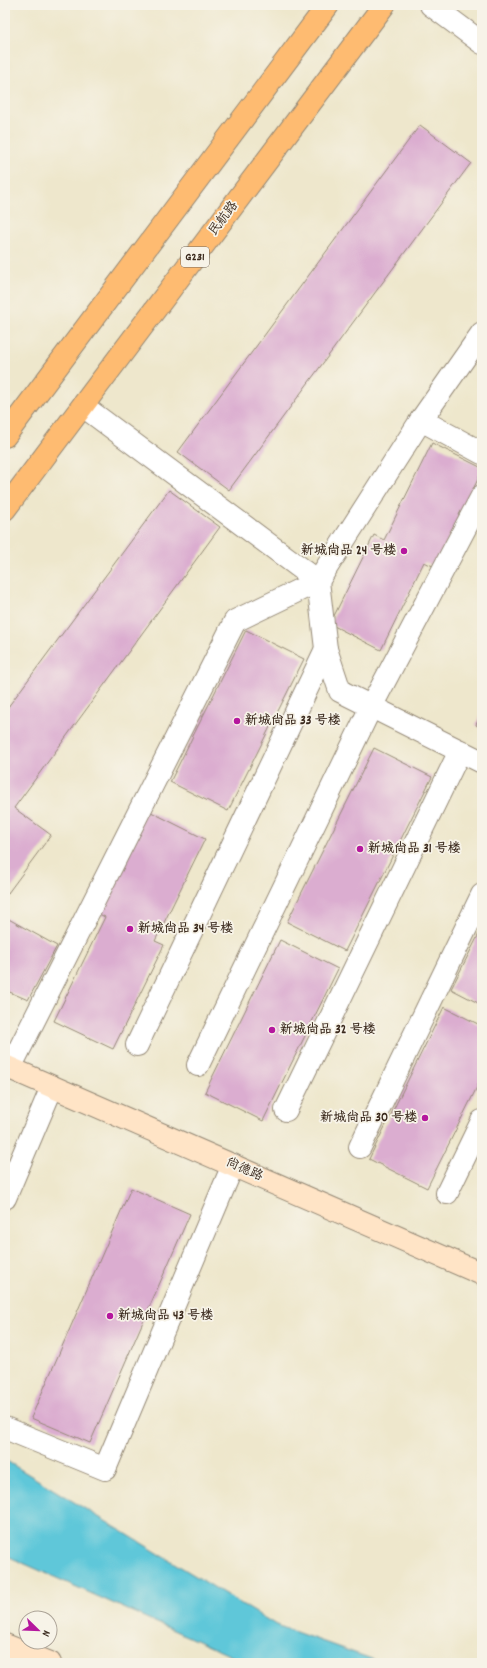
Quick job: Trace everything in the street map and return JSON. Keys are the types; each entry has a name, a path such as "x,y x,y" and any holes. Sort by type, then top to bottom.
{"highway":[{"path":"5,436 328,5"},
{"name":"民航路","path":"5,509 384,5"}],"street":[{"path":"430,5 482,43"},
{"path":"7,1067 235,621 318,581 422,420 482,333"},
{"path":"83,406 318,581 326,648 340,692 482,762"},
{"path":"422,420 482,453"},
{"path":"198,1065 371,707 482,496"},
{"path":"137,1045 326,648"},
{"path":"286,1110 460,751"},
{"path":"360,1147 482,895"},
{"name":"尚德路","path":"7,1067 482,1274"},
{"path":"5,1198 52,1086"},
{"path":"447,1193 482,1121"},
{"path":"5,1428 105,1469 233,1165"},
{"path":"5,1644 50,1663"}],"water":[{"path":"5,1460 276,1625 383,1663 247,1663 5,1555"}],"building":[{"path":"420,125 471,163 229,490 178,452"},
{"name":"新城尚品 24 号楼","path":"432,443 482,468 482,471 435,567 424,562 381,650 330,624 374,535 384,540"},
{"path":"169,490 220,527 14,808 51,835 5,897 5,711"},
{"name":"新城尚品 33 号楼","path":"246,630 304,659 228,811 170,782"},
{"path":"482,712 482,729 476,725"},
{"name":"新城尚品 31 号楼","path":"374,748 432,777 345,951 287,922"},
{"name":"新城尚品 34 号楼","path":"145,809 205,839 155,941 164,945 113,1049 54,1021 105,917 95,912"},
{"path":"5,917 57,946 28,1000 5,990"},
{"path":"482,928 482,1005 451,989"},
{"name":"新城尚品 32 号楼","path":"280,940 338,969 263,1121 205,1092"},
{"name":"新城尚品 30 号楼","path":"444,1007 482,1026 482,1077 427,1188 369,1159"},
{"name":"新城尚品 43 号楼","path":"131,1188 190,1214 90,1443 31,1418"}],"place":[{"name":"新城尚品 24 号楼","path":"404,551"},
{"name":"新城尚品 33 号楼","path":"237,721"},
{"name":"新城尚品 31 号楼","path":"360,849"},
{"name":"新城尚品 34 号楼","path":"130,929"},
{"name":"新城尚品 32 号楼","path":"272,1030"},
{"name":"新城尚品 30 号楼","path":"425,1118"},
{"name":"新城尚品 43 号楼","path":"110,1316"}]}
